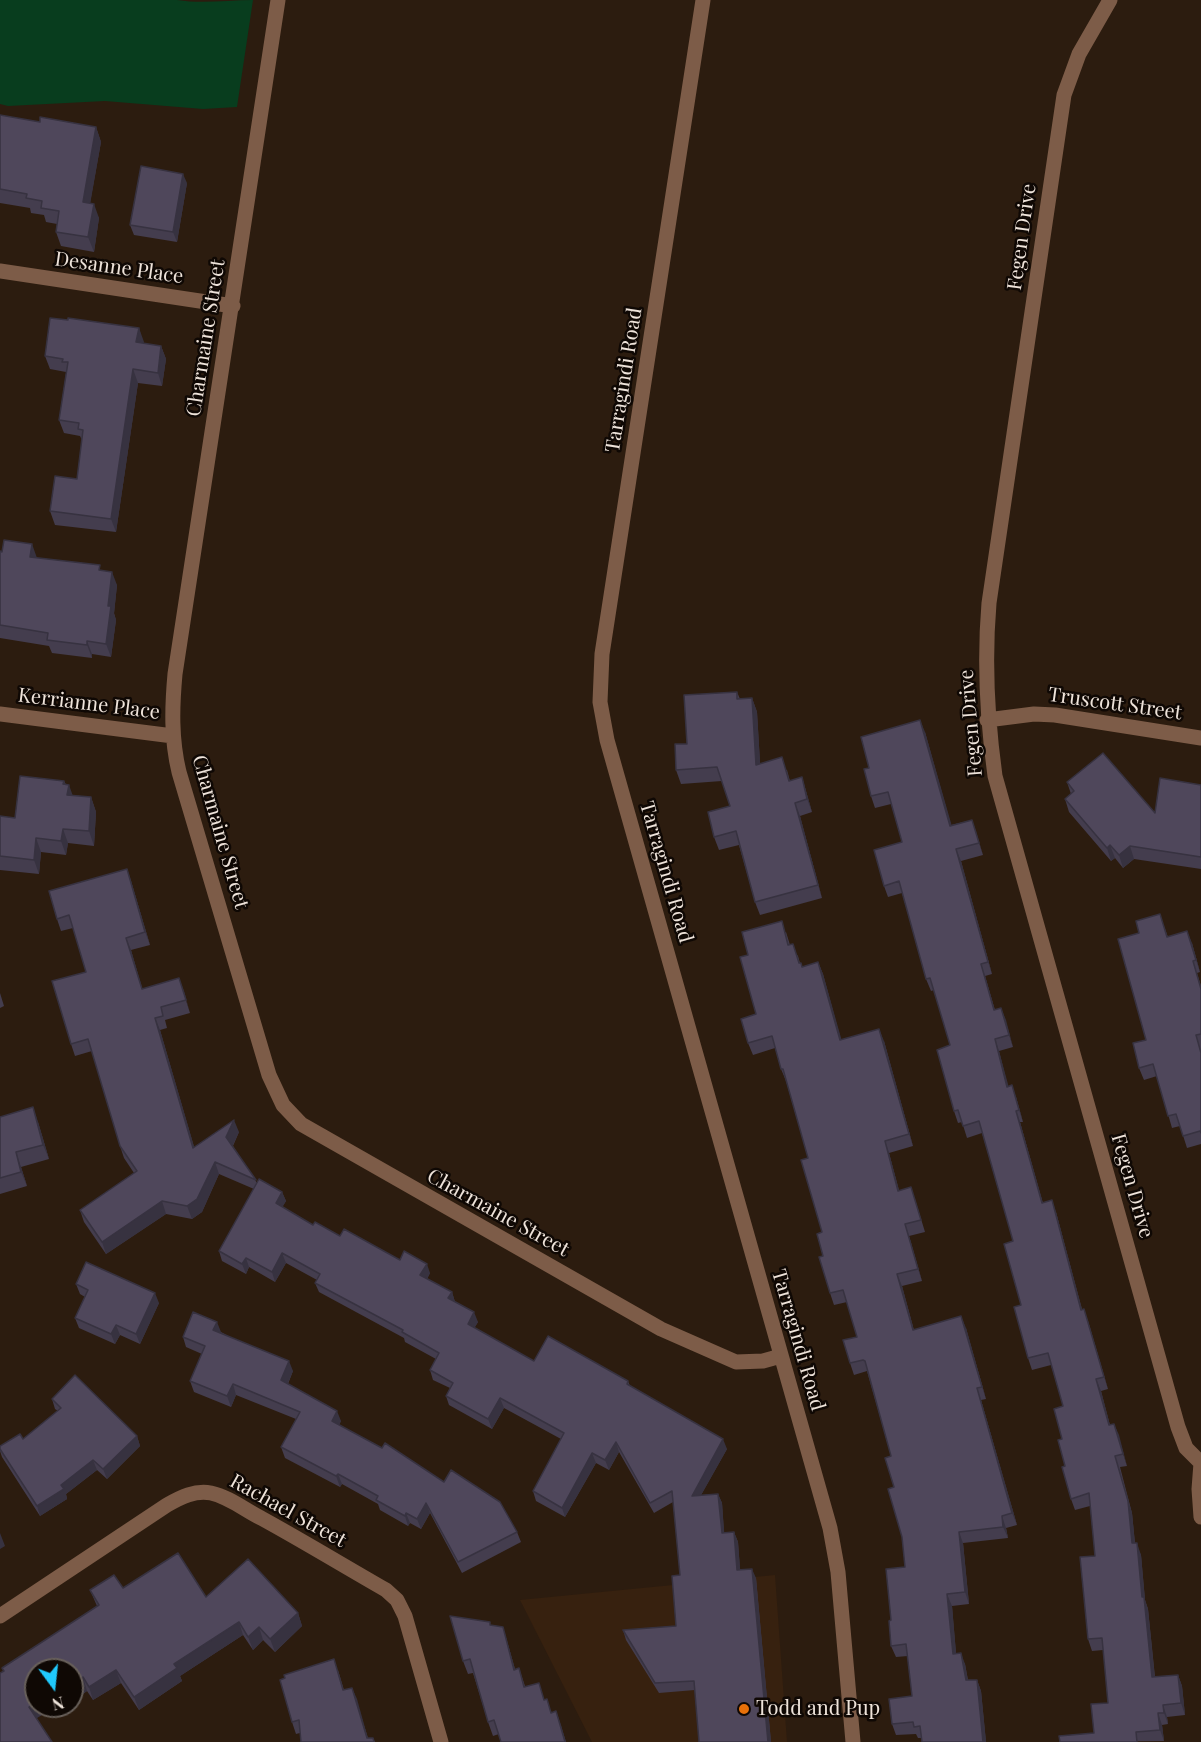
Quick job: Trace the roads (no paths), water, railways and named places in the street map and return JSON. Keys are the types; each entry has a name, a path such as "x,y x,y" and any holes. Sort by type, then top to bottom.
{"street":[{"name":"Charmaine Street","path":"278,0 172,706 173,736 179,772 269,1075 283,1105 301,1124 662,1329 736,1362 763,1361 781,1356"},
{"name":"Tarragindi Road","path":"703,0 602,654 600,702 608,740 835,1552 853,1742"},
{"name":"Fegen Drive","path":"1110,0 1079,54 1064,95 989,603 986,640 987,720 994,776 1178,1427 1186,1448 1201,1463"},
{"name":"Desanne Place","path":"0,271 232,306"},
{"name":"Kerrianne Place","path":"0,714 173,736"},
{"name":"Truscott Street","path":"987,720 1034,714 1055,715 1201,738"},
{"path":"1201,1463 1199,1489 1201,1517"},
{"name":"Rachael Street","path":"0,1616 167,1505 188,1495 211,1493 293,1536 393,1596 405,1616 441,1742"}],"place":[{"name":"Todd and Pup","path":"744,1709"}]}
